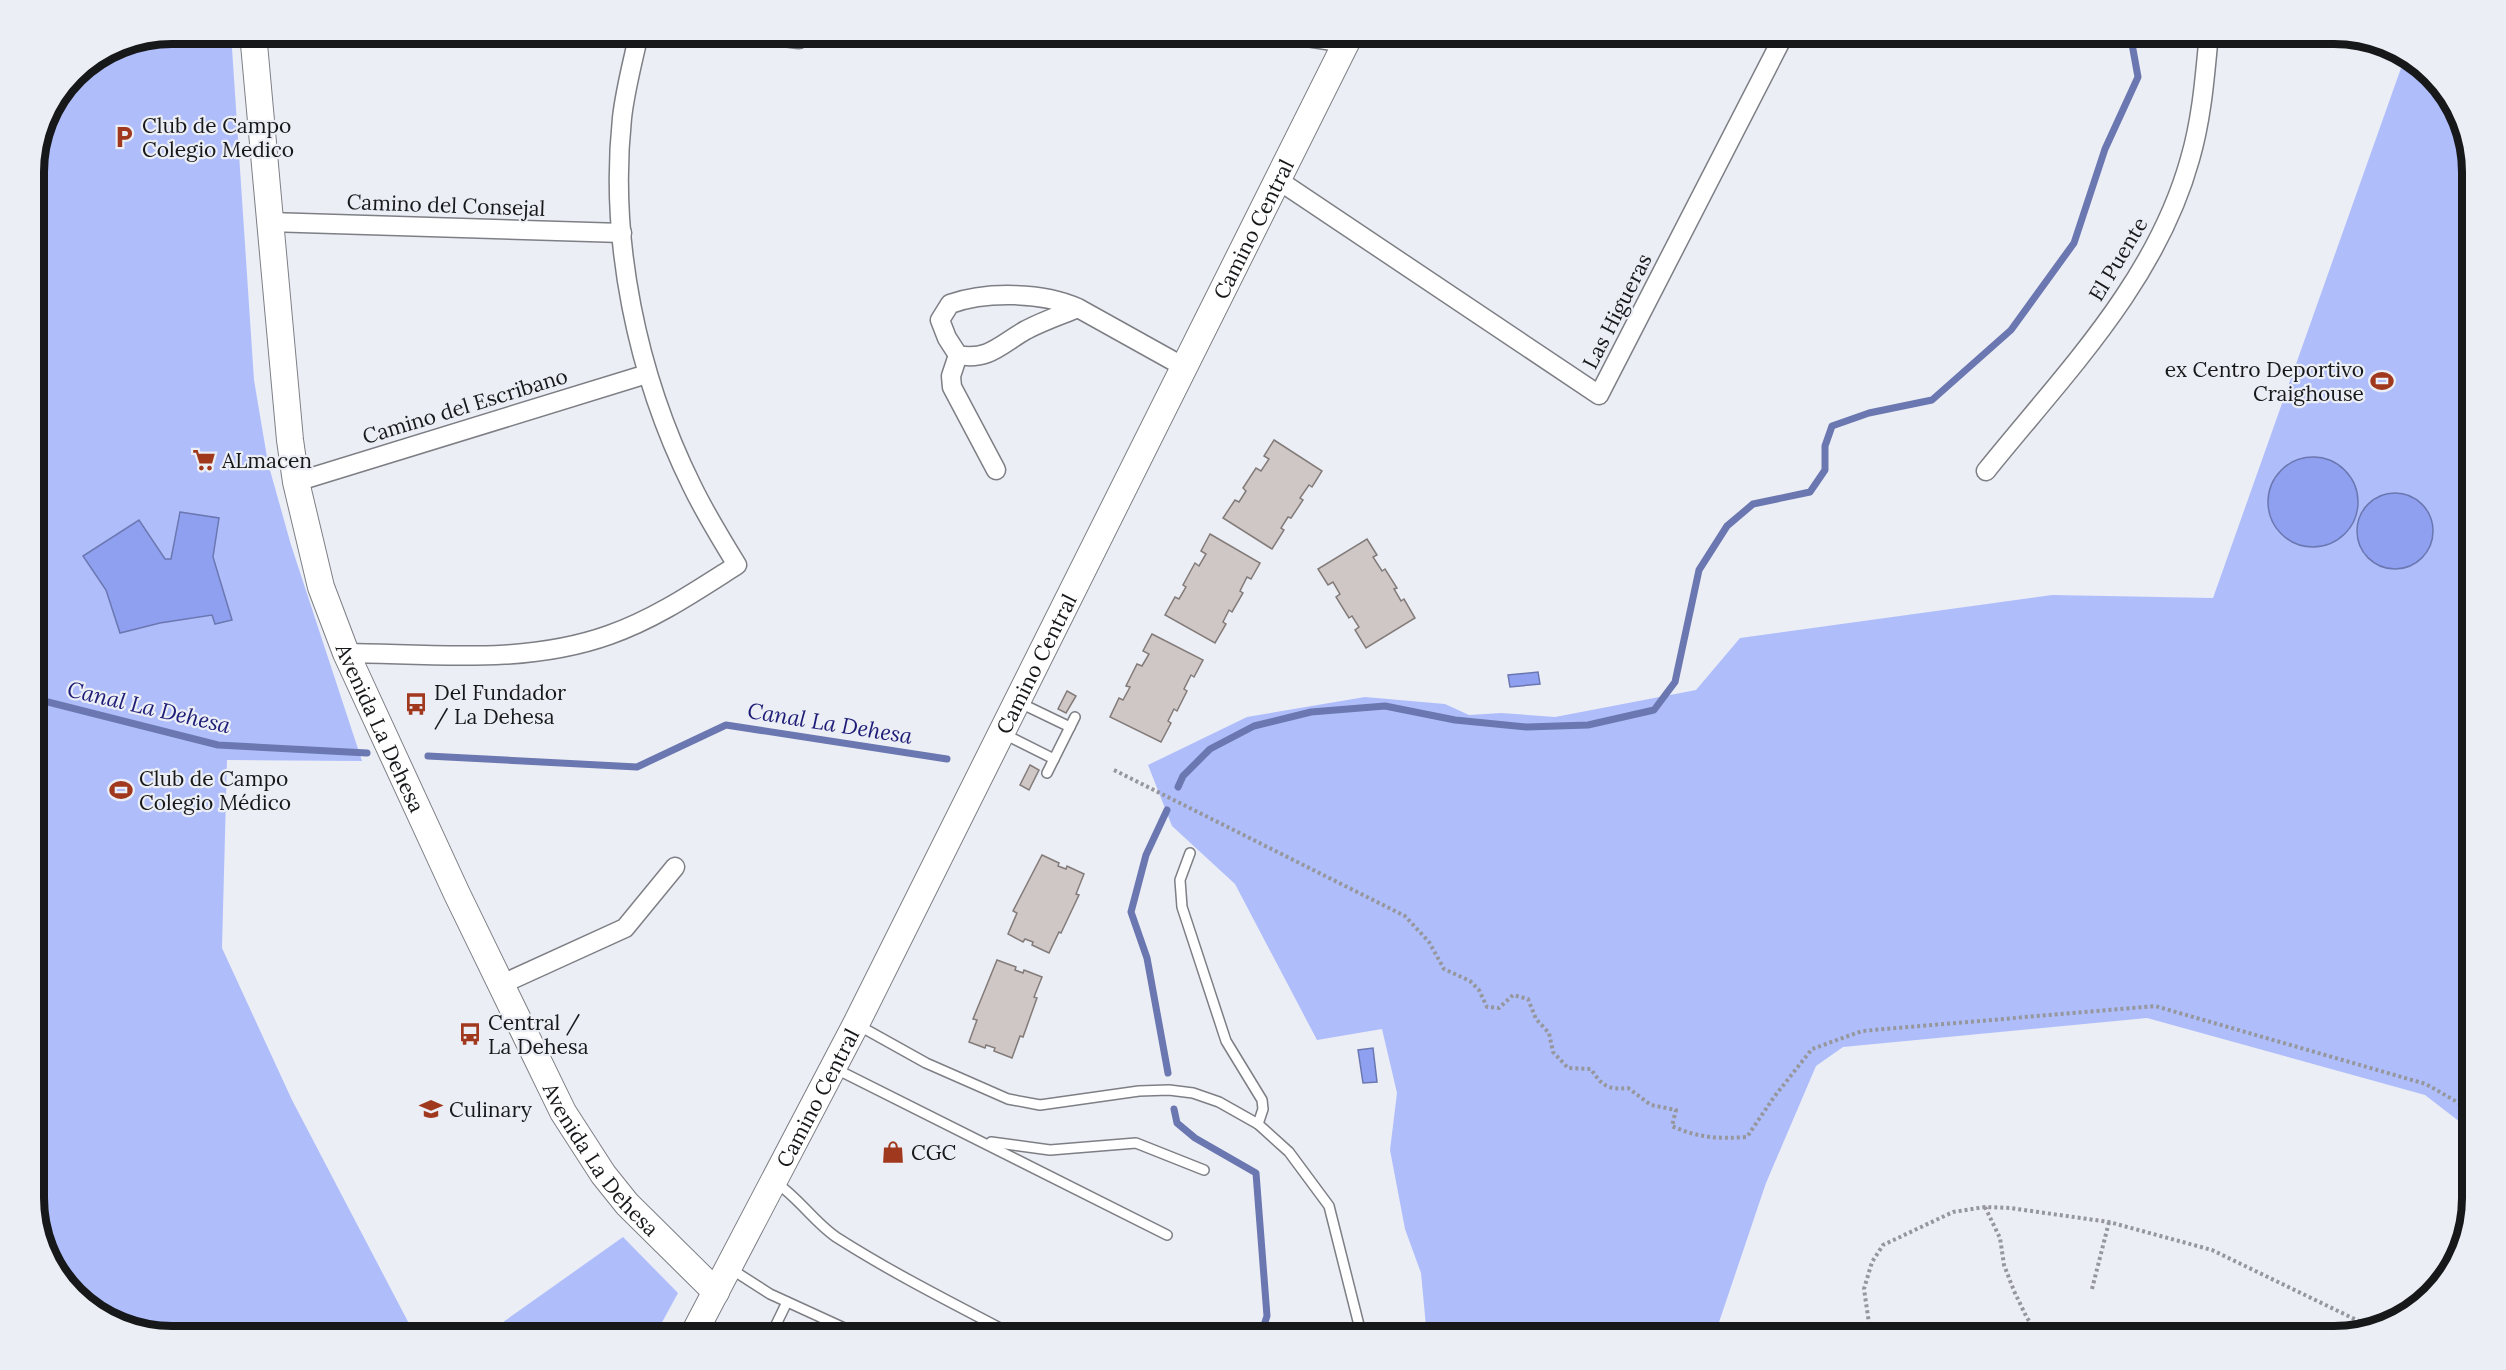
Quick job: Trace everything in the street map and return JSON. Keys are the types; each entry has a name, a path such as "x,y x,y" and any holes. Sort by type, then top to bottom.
{"main road":[{"name":"Avenida La Dehesa","path":"254,44 269,222 296,483 318,575 346,653 457,894 551,1088 582,1144 627,1204 716,1292"},
{"name":"Camino Central","path":"716,1292 856,1024 1345,44"},
{"path":"698,1326 716,1292"}],"street":[{"path":"346,653 511,654 579,644 648,619 737,565 691,484 674,446 648,374 630,290 622,233 620,195 622,117 637,44"},
{"name":"Las Higueras","path":"1278,180 1599,395 1779,44"},
{"name":"El Puente","path":"1986,471 2127,294 2164,230 2190,158 2199,121 2208,44"},
{"name":"Camino del Consejal","path":"269,222 622,233"},
{"path":"1078,308 1027,330 991,352 971,357 958,355 946,338 940,320 950,304 968,298 1004,294 1061,300 1078,308 1184,367"},
{"path":"958,355 951,376 952,387 996,470"},
{"name":"Camino del Escribano","path":"296,483 648,374"},
{"path":"502,984 625,928 675,867"}],"lane":[{"path":"1018,701 1070,727"},
{"path":"1047,773 1075,717"},
{"path":"1002,733 1054,759"},
{"path":"1190,853 1180,880 1182,907 1226,1041 1262,1100 1263,1109 1258,1124"},
{"path":"856,1024 926,1062 1008,1099 1040,1105 1140,1091 1169,1090 1193,1093 1219,1102 1258,1124 1289,1152 1329,1206 1359,1326"},
{"path":"833,1067 1167,1235"},
{"path":"982,1141 1050,1150 1136,1143 1204,1170"},
{"path":"774,1181 789,1191 834,1235 882,1264 997,1326"},
{"path":"729,1268 787,1302 836,1326"},
{"path":"775,1326 787,1302"}],"path":[{"path":"1114,770 1405,916 1429,942 1444,969 1470,981 1479,990 1487,1007 1499,1008 1514,994 1528,999 1536,1019 1550,1033 1553,1052 1568,1068 1591,1069 1598,1080 1612,1090 1628,1088 1651,1105 1676,1110 1672,1126 1691,1134 1718,1139 1747,1137 1774,1097 1812,1049 1862,1031 2155,1006 2426,1084 2462,1105"},
{"path":"1985,1207 2000,1238 2004,1264 2014,1291 2033,1326"},
{"path":"1869,1326 1864,1289 1872,1262 1883,1245 1953,1212 1985,1207 2010,1208 2109,1222 2212,1250 2362,1323"},
{"path":"2092,1289 2109,1222"}],"shaded area":[{"name":"Club de Campo Colegio Médico","path":"232,44 254,380 268,463 291,545 362,761 227,760 222,948 292,1100 410,1326 172,1326 147,1324 115,1313 87,1295 75,1283 57,1255 50,1239 44,1207 44,163 50,131 57,115 81,81 115,57 147,46"},
{"path":"2403,64 2419,75 2441,101 2456,131 2462,163 2462,1124 2425,1095 2147,1018 1843,1047 1816,1066 1766,1183 1718,1326 1426,1326 1421,1273 1405,1229 1390,1150 1397,1093 1382,1029 1317,1040 1235,884 1172,826 1148,765 1247,717 1365,697 1445,704 1469,715 1501,713 1555,717 1696,690 1740,638 2052,595 2213,598"},
{"path":"2313,457 2338,465 2350,477 2358,502 2350,527 2338,539 2313,547 2288,539 2276,527 2268,502 2276,477 2288,465"},
{"path":"2395,493 2409,496 2422,504 2430,517 2433,531 2430,545 2422,558 2409,566 2395,569 2381,566 2368,558 2360,545 2357,531 2360,517 2368,504 2381,496"},
{"path":"180,512 219,518 213,557 232,620 215,624 212,615 160,623 120,633 106,590 83,556 139,520 165,559 171,559"},
{"path":"1538,672 1540,684 1510,687 1508,675"},
{"path":"1373,1048 1377,1082 1363,1083 1358,1050"},
{"path":"623,1237 678,1293 660,1326 498,1326"}],"building":[{"path":"1274,440 1322,471 1312,487 1309,485 1300,498 1303,500 1281,528 1284,530 1272,549 1223,518 1235,500 1239,502 1246,491 1243,488 1256,468 1261,471 1269,459 1264,456"},
{"path":"1210,534 1260,563 1251,579 1247,577 1240,591 1243,593 1232,612 1229,610 1223,622 1226,624 1215,643 1165,615 1175,597 1179,599 1186,587 1183,585 1195,563 1199,566 1206,554 1201,551"},
{"path":"1367,539 1377,555 1373,557 1382,571 1385,569 1397,588 1394,589 1401,601 1404,599 1415,618 1366,648 1355,630 1359,627 1352,616 1349,618 1336,597 1340,594 1333,582 1328,585 1318,569"},
{"path":"1152,634 1203,660 1194,677 1191,675 1184,689 1187,691 1177,711 1174,709 1168,721 1171,723 1161,742 1110,717 1119,698 1123,700 1130,687 1126,686 1137,664 1142,666 1149,654 1143,651"},
{"path":"1067,691 1076,696 1066,713 1058,709"},
{"path":"1030,765 1039,770 1029,790 1020,785"},
{"path":"1042,855 1059,863 1058,866 1066,869 1067,866 1084,874 1076,894 1079,895 1049,953 1032,945 1033,942 1025,939 1023,942 1008,934 1017,913 1013,911"},
{"path":"997,960 1016,967 1015,970 1023,973 1024,970 1042,977 1023,1037 1020,1036 1012,1058 994,1051 995,1048 986,1045 985,1048 969,1042 977,1020 973,1019"}],"waterway":[{"path":"1178,787 1183,776 1210,749 1254,726 1311,712 1385,706 1455,720 1527,727 1588,725 1654,710 1675,682 1699,570 1727,526 1753,504 1810,492 1825,470 1825,446 1832,426 1869,413 1932,400 2011,330 2074,243 2105,149 2138,77 2132,44"},
{"name":"Canal La Dehesa","path":"44,701 218,745 367,753"},
{"name":"Canal La Dehesa","path":"428,756 637,767 726,725 947,759"},
{"path":"1167,810 1146,855 1131,912 1147,958 1168,1073"},
{"path":"1174,1109 1177,1123 1195,1138 1256,1173 1267,1316 1264,1326"}],"place":[{"name":"Club de Campo Colegio Medico","path":"124,137"},
{"name":"ex Centro Deportivo Craighouse","path":"2382,381"},
{"name":"ALmacen","path":"204,460"},
{"name":"Del Fundador / La Dehesa","path":"416,704"},
{"name":"Club de Campo Colegio Médico","path":"121,790"},
{"name":"Central / La Dehesa","path":"470,1034"},
{"name":"Culinary","path":"431,1109"},
{"name":"CGC","path":"893,1152"}]}
